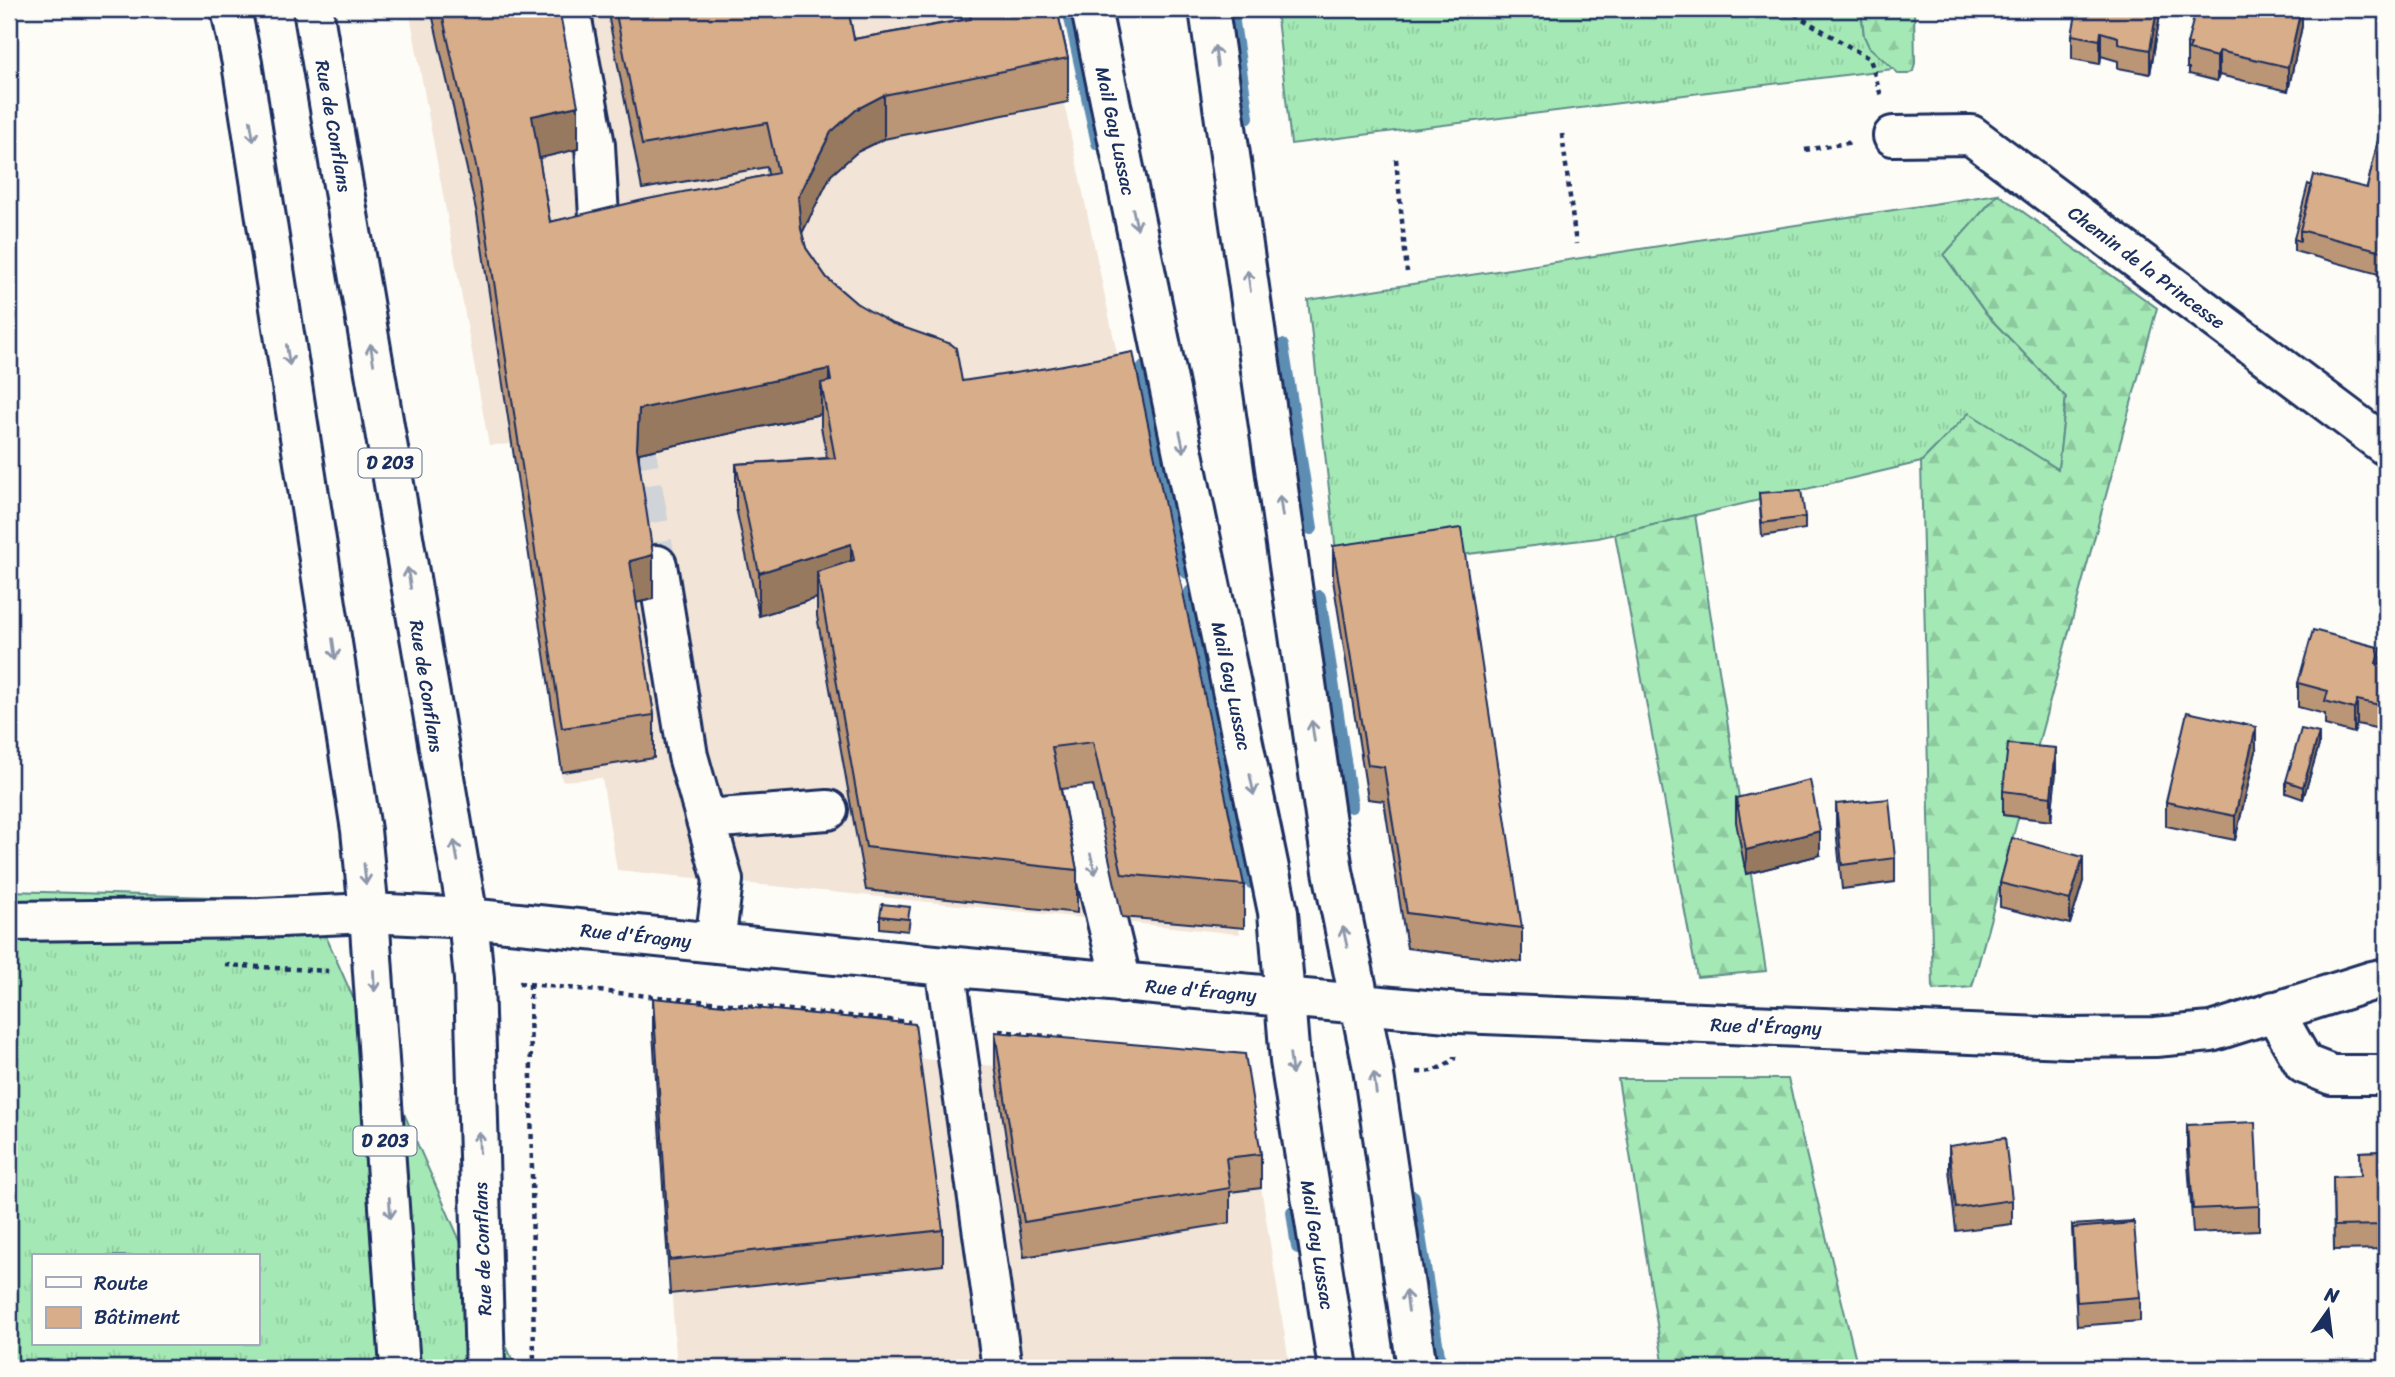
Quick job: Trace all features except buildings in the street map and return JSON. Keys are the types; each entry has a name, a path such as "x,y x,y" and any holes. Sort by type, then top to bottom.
{"street":[{"name":"D 203","path":"231,9 324,581 361,830 401,1368"},
{"name":"Rue de Conflans","path":"313,9 468,918 474,979 485,1368"},
{"path":"570,9 595,145 601,253"},
{"name":"Mail Gay Lussac","path":"1091,9 1278,912 1284,996 1298,1116 1338,1368"},
{"path":"1209,9 1333,872 1373,1068 1417,1368"},
{"name":"Chemin de la Princesse","path":"1893,136 1971,135 2386,446"},
{"path":"657,565 688,756 723,880 715,943"},
{"path":"1077,798 1122,983"},
{"path":"706,819 828,810"},
{"name":"Rue d'Éragny","path":"9,921 260,918 369,913 468,918 945,967 1472,1014 2067,1038 2155,1037 2211,1031 2386,978"},
{"path":"945,967 1002,1368"},
{"path":"2274,1011 2304,1064 2332,1075 2386,1075"}],"path":[{"path":"1786,9 1870,59 1893,136"},
{"path":"1562,134 1576,244"},
{"path":"1396,159 1407,272"},
{"path":"329,971 373,974"},
{"path":"474,979 1077,1040"},
{"path":"530,984 534,1368"}],"shaded area":[{"path":"409,9 1044,9 1240,934 617,870 602,778 562,781 515,444 489,445"},
{"path":"653,1033 1245,1088 1290,1368 677,1368"}],"green space":[{"path":"1276,9 1861,9 1864,36 1893,69 1291,144"},
{"path":"1861,9 1914,9 1913,71 1899,74 1869,47 1864,36"},
{"path":"1998,194 1944,255 1987,315 2066,397 2058,470 1969,414 1921,462 1598,538 1338,570 1308,300"},
{"path":"1998,194 2157,308 1972,987 1933,990 1921,462 1969,413 2058,469 2066,397 1987,315 1944,255"},
{"path":"1695,515 1766,971 1697,977 1615,534"},
{"path":"9,891 310,900 516,1368 9,1368"},
{"path":"1618,1079 1788,1079 1858,1368 1664,1368"}],"waterway":[{"path":"1069,9 1098,143"},
{"path":"1231,9 1247,117"},
{"path":"1282,346 1311,528"},
{"path":"1144,368 1187,572"},
{"path":"1191,592 1251,882"},
{"path":"1319,597 1351,806"},
{"path":"1413,1197 1440,1368"},
{"path":"1293,1212 1298,1247"}],"tunnel":[{"path":"633,430 657,565"}]}
